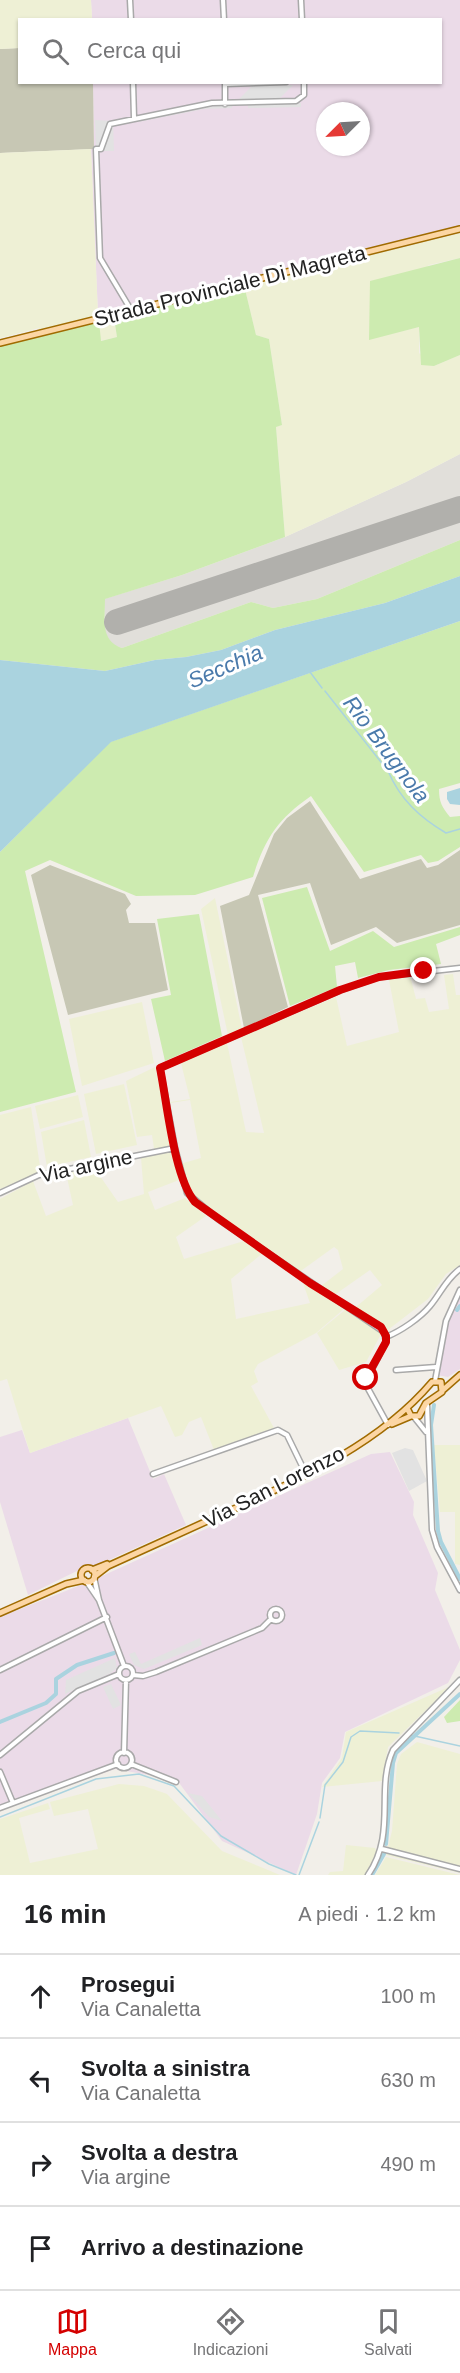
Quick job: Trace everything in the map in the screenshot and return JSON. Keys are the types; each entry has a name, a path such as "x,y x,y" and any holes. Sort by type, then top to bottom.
{"main road":[{"name":"Strada Provinciale Di Magreta","path":"0,344 460,230"},
{"path":"388,1425 412,1416 419,1416 428,1401 460,1375"},
{"path":"388,1425 438,1381 451,1381"},
{"path":"438,1381 443,1390"},
{"path":"407,1408 412,1416"},
{"name":"Via San Lorenzo","path":"94,1574 306,1475 388,1425"},
{"path":"0,1613 66,1584 87,1569 94,1574 85,1581 66,1584"},
{"path":"82,1573 85,1581"}],"street":[{"path":"130,0 131,18"},
{"path":"223,0 224,18"},
{"path":"302,0 302,18"},
{"path":"133,84 134,118"},
{"path":"225,84 225,104"},
{"path":"132,311 100,258 96,149 101,149 110,124 199,105 296,101 304,95 304,84"},
{"path":"388,1425 365,1381 384,1347 386,1336 381,1327 310,1283 195,1202 187,1193 175,1148 160,1068 340,990 379,977 460,968"},
{"name":"Via argine","path":"0,1193 39,1175 175,1148"},
{"path":"386,1336 397,1332 429,1307 450,1276 460,1269"},
{"path":"438,1381 436,1367 448,1314 460,1290"},
{"path":"396,1370 436,1367"},
{"path":"428,1401 427,1432 434,1538 460,1590"},
{"path":"412,1416 427,1432"},
{"path":"153,1474 278,1430 287,1436 306,1475"},
{"path":"94,1574 99,1600"},
{"path":"85,1581 99,1600 107,1617 124,1666"},
{"path":"0,1670 107,1617"},
{"path":"126,1680 133,1675 143,1676 156,1672 262,1628 271,1619"},
{"path":"0,1755 78,1691 119,1674 124,1666"},
{"path":"124,1666 132,1668 133,1675"},
{"path":"119,1674 126,1680"},
{"path":"124,1753 126,1680"},
{"path":"368,1875 382,1849 391,1754 405,1736 460,1680"},
{"path":"118,1764 118,1756 124,1753 130,1755 131,1764"},
{"path":"118,1764 123,1768 131,1764 176,1782"},
{"path":"0,1808 118,1764"},
{"path":"0,1772 13,1803"},
{"path":"382,1849 460,1869"}],"shaded area":[{"path":"0,0 91,0 92,18 18,18 18,48 0,49"},
{"path":"91,0 460,0 460,233 313,269 312,262 98,315 91,149 94,149 93,84 442,84 442,18 92,18"},
{"path":"18,48 18,84 93,84 94,149 0,153 0,49"},
{"path":"293,85 279,99 238,100 252,86"},
{"path":"301,103 301,107 248,108 248,105"},
{"path":"232,105 232,108 204,109 138,122 138,119 203,107"},
{"path":"95,120 113,121 114,151 96,151"},
{"path":"91,149 98,315 304,264 313,269 460,233 460,258 429,265 369,339 419,327 419,353 434,366 460,355 460,454 406,482 285,537 276,426 282,425 269,339 256,335 244,285 114,318 117,337 100,341 99,321 39,336 39,328 0,338 0,153"},
{"path":"460,454 460,540 317,599 273,608 251,602 122,648 113,645 105,635 104,599 182,575 285,537 406,482"},
{"path":"310,801 360,879 421,859 427,868 438,865 460,850 460,925 397,943 376,927 331,945 310,883 258,895 288,1007 244,1028 220,906 249,895 274,834 287,818"},
{"path":"50,865 125,894 131,904 126,910 129,923 155,923 168,990 68,1015 31,875"},
{"path":"215,898 242,1029 228,1035 201,909"},
{"path":"453,974 456,995 460,995 460,1265 446,1274 428,1299 380,1336 366,1362 339,1370 317,1333 346,1309 350,1312 382,1285 370,1270 333,1296 345,1308 316,1333 258,1364 254,1371 258,1382 251,1386 274,1428 214,1450 201,1417 189,1422 182,1435 175,1437 161,1406 30,1453 7,1379 0,1381 0,1199 33,1181 46,1216 73,1205 66,1173 93,1166 118,1202 144,1194 141,1158 155,1155 152,1135 137,1137 126,1081 155,1067 164,1103 190,1099 181,1063 227,1043 246,1132 264,1133 241,1037 336,997 347,1046 399,1032 389,980 410,976 416,999 425,998 429,1012 449,1009 444,975","holes":["190,1100 201,1158 180,1164 188,1192 219,1219 298,1273 334,1247 338,1250 343,1269 316,1290 302,1280 310,1303 236,1319 231,1279 263,1253 244,1241 184,1259 176,1237 206,1216 185,1198 155,1210 148,1192 179,1180 164,1104"]},
{"path":"142,1002 154,1063 82,1086 69,1019"},
{"path":"124,1084 137,1145 96,1154 84,1094"},
{"path":"78,1095 83,1117 40,1129 35,1106"},
{"path":"31,1107 41,1173 0,1189 0,1115"},
{"path":"84,1120 91,1157 47,1167 41,1132"},
{"path":"460,1297 460,1369 448,1377 437,1375 450,1312"},
{"path":"128,1418 153,1479 164,1474 186,1525 100,1564 85,1567 28,1595 0,1502 0,1437 22,1430 30,1453"},
{"path":"434,1445 460,1445 460,1565 455,1564 455,1512 440,1512"},
{"path":"405,1448 413,1450 427,1481 409,1491 392,1453"},
{"path":"390,1452 414,1502 413,1515 438,1573 435,1590 460,1650 460,1660 448,1683 345,1732 340,1758 322,1783 317,1814 296,1875 222,1841 177,1780 115,1769 0,1809 0,1617 91,1581 371,1454"},
{"path":"200,1638 202,1645 144,1669 134,1665 129,1654 135,1652 141,1664"},
{"path":"115,1658 117,1668 111,1673 65,1694 66,1680"},
{"path":"111,1684 121,1705 113,1709 103,1687"},
{"path":"451,1686 388,1747 382,1781 322,1787 342,1758 346,1732"},
{"path":"417,1742 460,1754 460,1873 386,1855 392,1831 397,1764 401,1754"},
{"path":"119,1784 144,1786 167,1794 222,1851 280,1875 0,1875 0,1819 48,1803 50,1809 19,1818 30,1863 98,1849 88,1809 54,1816 50,1802"},
{"path":"188,1793 202,1796 222,1821 209,1817"},
{"path":"346,1845 375,1848 377,1852 365,1875 328,1875 330,1872 343,1871"},
{"path":"386,1857 460,1875 375,1875"}],"green space":[{"path":"460,258 460,355 434,366 421,365 419,327 369,340 370,281"},
{"path":"244,285 256,335 269,339 282,425 276,427 285,537 182,575 105,599 105,628 110,640 122,648 251,602 273,608 317,599 460,540 460,576 385,603 275,630 221,650 186,657 155,660 105,671 0,660 0,346 99,321 101,341 117,337 114,318"},
{"path":"460,621 460,783 439,789 440,801 450,817 460,816 460,847 438,861 428,863 421,855 364,872 311,796 281,821 274,830 262,851 253,877 195,895 136,896 50,860 25,871 76,1092 0,1112 0,852 110,742"},
{"path":"307,887 330,951 373,931 394,947 460,927 460,935 436,944 441,964 389,970 358,978 355,962 335,966 337,987 290,1006 262,898"},
{"path":"199,914 222,1036 165,1061 151,999 171,995 157,919"},
{"path":"460,1700 460,1721 447,1723 444,1717"}],"water":[{"name":"Secchia","path":"460,576 460,621 111,742 0,852 0,660 105,671 155,660 186,657 221,650 275,630 385,603"},
{"path":"460,788 460,805 450,804 447,792"}],"waterway":[{"name":"Rio Brugnola","path":"310,672 322,688"},
{"name":"Rio Brugnola","path":"325,691 388,771 398,790 411,806 446,833 460,829"},
{"path":"457,1310 460,1306"},
{"path":"434,1405 431,1425 438,1531 441,1542 460,1579"},
{"path":"0,1722 46,1703 56,1694 56,1679 77,1665 114,1653"},
{"path":"386,1844 393,1763 396,1753 460,1694"},
{"path":"320,1818 325,1785 343,1762 351,1737 360,1731 399,1733"},
{"path":"410,1735 460,1746"},
{"path":"0,1817 96,1779 139,1774 174,1786 221,1836 269,1864 296,1875"},
{"path":"299,1875 319,1822"},
{"path":"372,1875 384,1854"}],"runway":[{"path":"117,622 460,509"}],"route":[{"path":"366,1378 386,1342 386,1336 381,1327 310,1283 218,1219 187,1193 175,1148 160,1068 340,990 379,977 424,971"}]}
